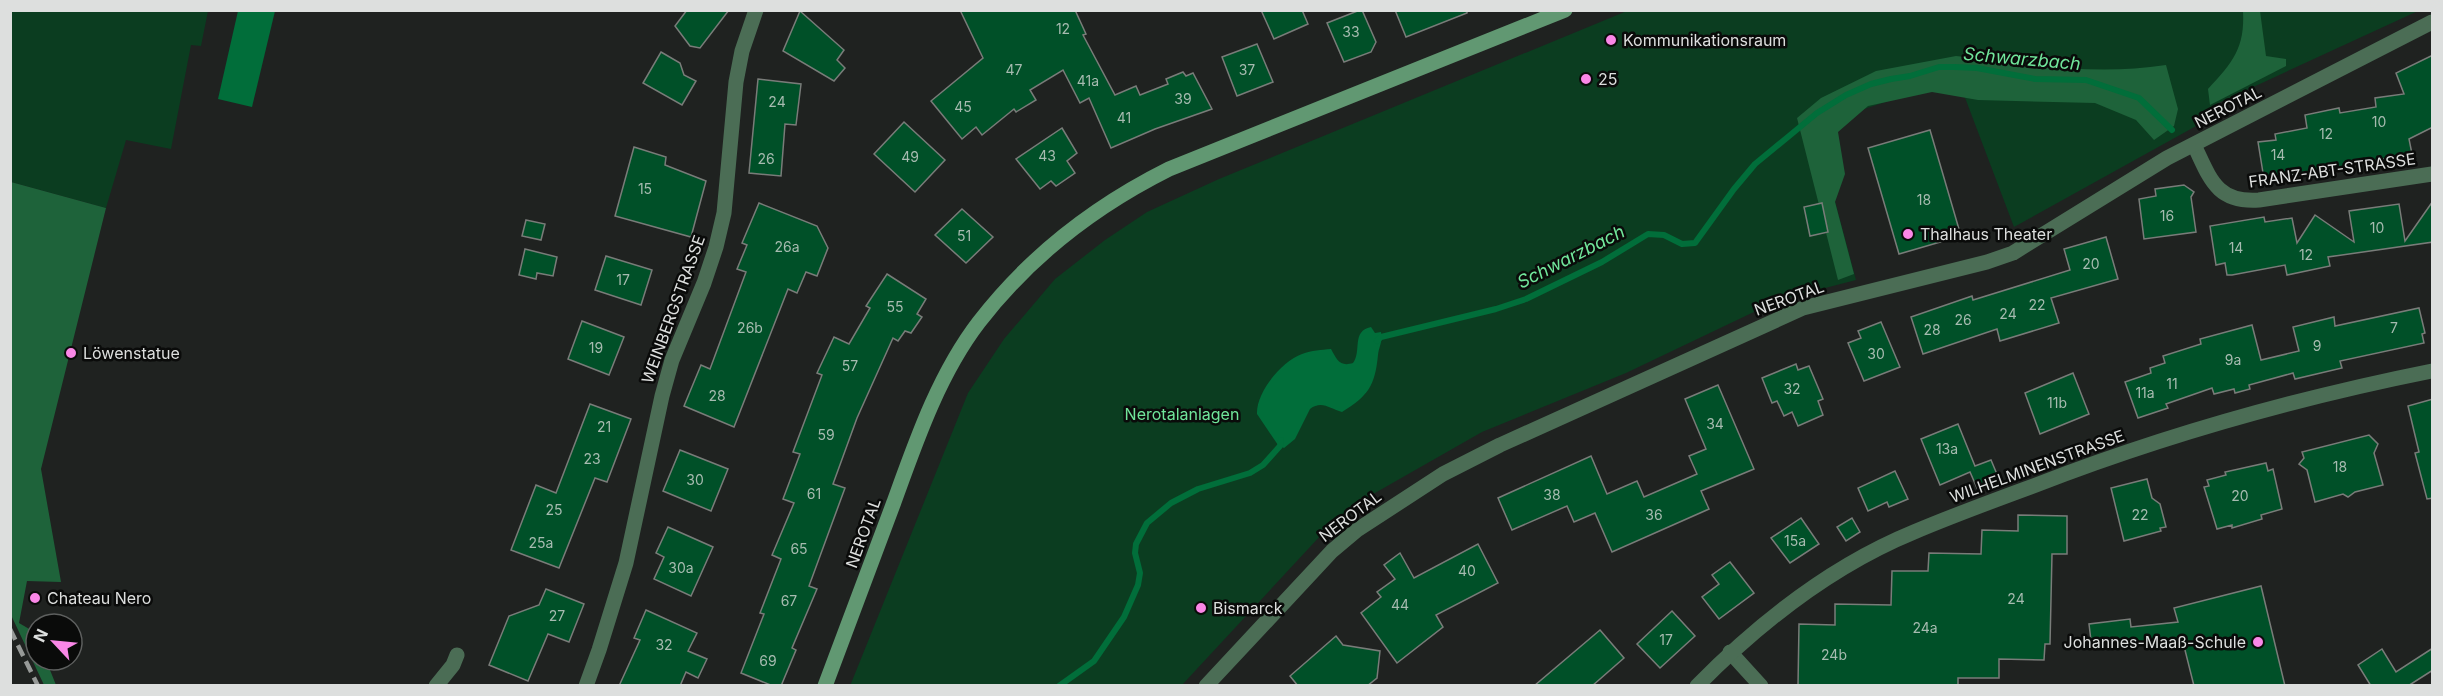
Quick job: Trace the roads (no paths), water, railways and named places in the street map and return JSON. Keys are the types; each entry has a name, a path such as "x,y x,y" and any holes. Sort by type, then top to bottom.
{"street":[{"name":"WEINBERGSTRASSE","path":"586,686 626,563 672,360 705,283 716,247 724,213 736,82 742,51 756,10"},
{"name":"NEROTAL","path":"825,686 905,471 952,365 985,315 1052,244 1096,210 1133,187 1169,169 1565,10"},
{"name":"NEROTAL","path":"1206,686 1332,551 1365,524 1443,474 1500,445 1803,308 1986,262 2013,253 2167,158 2433,22"},
{"name":"FRANZ-ABT-STRASSE","path":"2194,145 2212,182 2224,194 2239,200 2259,200 2433,174"},
{"name":"WILHELMINENSTRASSE","path":"1697,686 1730,652 1784,608 1880,548 1913,532 2101,460 2200,428 2321,395 2433,371"},
{"path":"1730,652 1761,686"},
{"path":"436,686 453,665 457,655"}],"waterway":[{"name":"Schwarzbach","path":"1377,341 1381,337 1496,309 1526,299 1602,262 1648,234 1664,235 1682,244 1695,243 1755,164 1817,113 1846,95 1871,84 1939,67 1977,68 2035,79 2086,80 2139,98 2172,130"},
{"name":"Schwarzbach","path":"1059,686 1094,661 1124,617 1138,585 1140,573 1135,553 1136,544 1147,523 1171,503 1198,489 1250,473 1263,465 1280,446 1281,440"}],"railway":[{"path":"10,629 38,686"}],"place":[{"name":"Kommunikationsraum","path":"1611,40"},
{"name":"25","path":"1586,79"},
{"name":"Thalhaus Theater","path":"1908,234"},
{"name":"Löwenstatue","path":"71,353"},
{"name":"Chateau Nero","path":"35,598"},
{"name":"Bismarck","path":"1201,608"},
{"name":"Johannes-Maaß-Schule","path":"2258,642"}],"park label":[{"name":"Nerotalanlagen","path":"1182,414"}]}
